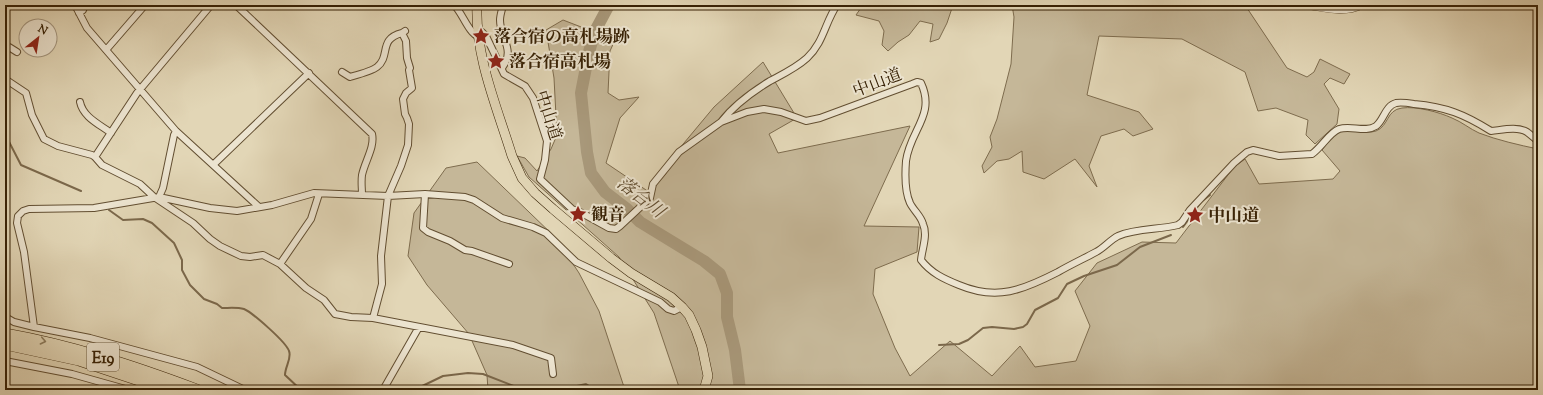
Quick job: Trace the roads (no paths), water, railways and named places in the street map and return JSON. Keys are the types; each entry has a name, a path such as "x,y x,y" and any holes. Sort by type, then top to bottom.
{"highway":[{"name":"E19","path":"5,334 82,350 197,390"},
{"name":"E19","path":"5,344 79,360 169,390"}],"main road":[{"path":"477,5 478,33 484,64 512,156 522,178 549,205 611,258 671,297 682,307 689,316 702,347 708,376 704,390"}],"street":[{"path":"75,5 87,28 176,131 259,207"},
{"path":"79,13 86,5"},
{"path":"106,50 145,5"},
{"path":"95,157 141,89 211,5"},
{"path":"236,5 372,134 372,146 362,178 362,194"},
{"name":"中山道","path":"454,5 460,11 473,34 482,32 486,36 507,76 525,86 533,98 546,141 545,160 540,179 572,209 609,228 616,229 650,198 653,184 679,152 721,122 747,112 764,109 781,112 806,121 820,118 917,82 921,83 925,93 926,110 913,136 906,170 907,192 910,203 923,224 925,233 922,260 932,272 941,278 966,288 979,291 1001,292 1026,288 1098,251 1111,240 1119,236 1178,224 1186,218 1190,210 1202,197 1241,156 1247,152 1253,150 1279,156 1312,154 1335,131 1340,128 1360,129 1375,126 1390,106 1395,103 1417,104 1442,108 1467,116 1491,131 1510,129 1520,130 1527,132 1538,141"},
{"path":"502,68 506,62 508,54 500,22 503,5"},
{"path":"721,122 739,103 755,90 793,69 807,58 822,39 833,11 837,5"},
{"path":"1306,5 1348,10 1362,5"},
{"path":"342,72 350,77 377,67 383,58 388,42 393,35 403,32 407,47 407,58 410,68 412,88 406,93 403,99 408,124 408,145 388,196 381,256 382,284 373,318"},
{"path":"5,51 9,47 17,52"},
{"path":"213,165 309,73"},
{"path":"5,79 26,93 32,115 44,139 58,146 95,157 99,164 140,184 193,223 210,239 230,252 250,257 263,254 280,264 306,288 324,300 335,314 351,317 373,318 513,345 551,358 553,374"},
{"path":"80,102 81,110 111,133"},
{"path":"157,197 163,188 176,131"},
{"path":"34,327 24,252 17,223 18,216 23,211 29,209 94,208 157,197 233,211 259,207 314,193 388,196 425,194 465,197 474,200 502,218 533,227 546,233 576,262 660,302 668,309 674,311 682,307"},
{"path":"280,264 311,219 319,194"},
{"path":"425,194 423,228 428,232 450,241 465,250 509,264"},
{"path":"5,315 14,322 90,338 197,367 245,390"},
{"path":"383,390 419,327"},
{"path":"5,362 72,374 129,390"}],"waterway":[{"name":"落合川","path":"609,5 595,31 589,52 581,93 587,152 591,173 605,192 627,209 640,222 704,261 720,274 727,293 727,317 735,350 740,390"},
{"path":"1497,5 1506,9"},
{"path":"5,134 21,165 81,191"},
{"path":"1183,227 1201,202 1210,195"},
{"path":"109,210 123,220 143,219 152,223 174,243 182,260 182,270 190,285 204,299 217,304 222,308 244,309 269,328 282,341 289,351 290,357 285,375 301,390"},
{"path":"939,345 959,344 968,340 983,328 992,327 1014,329 1023,327 1027,324 1035,310 1058,298 1067,284 1084,276 1117,265 1140,247 1171,235"},
{"path":"414,390 443,376 468,373 483,374 524,390"},
{"path":"559,390 586,384 595,390"}],"place":[{"name":"落合宿の高札場跡","path":"481,36"},
{"name":"落合宿高札場","path":"496,61"},
{"name":"観音","path":"578,214"},
{"name":"中山道","path":"1195,215"}]}
